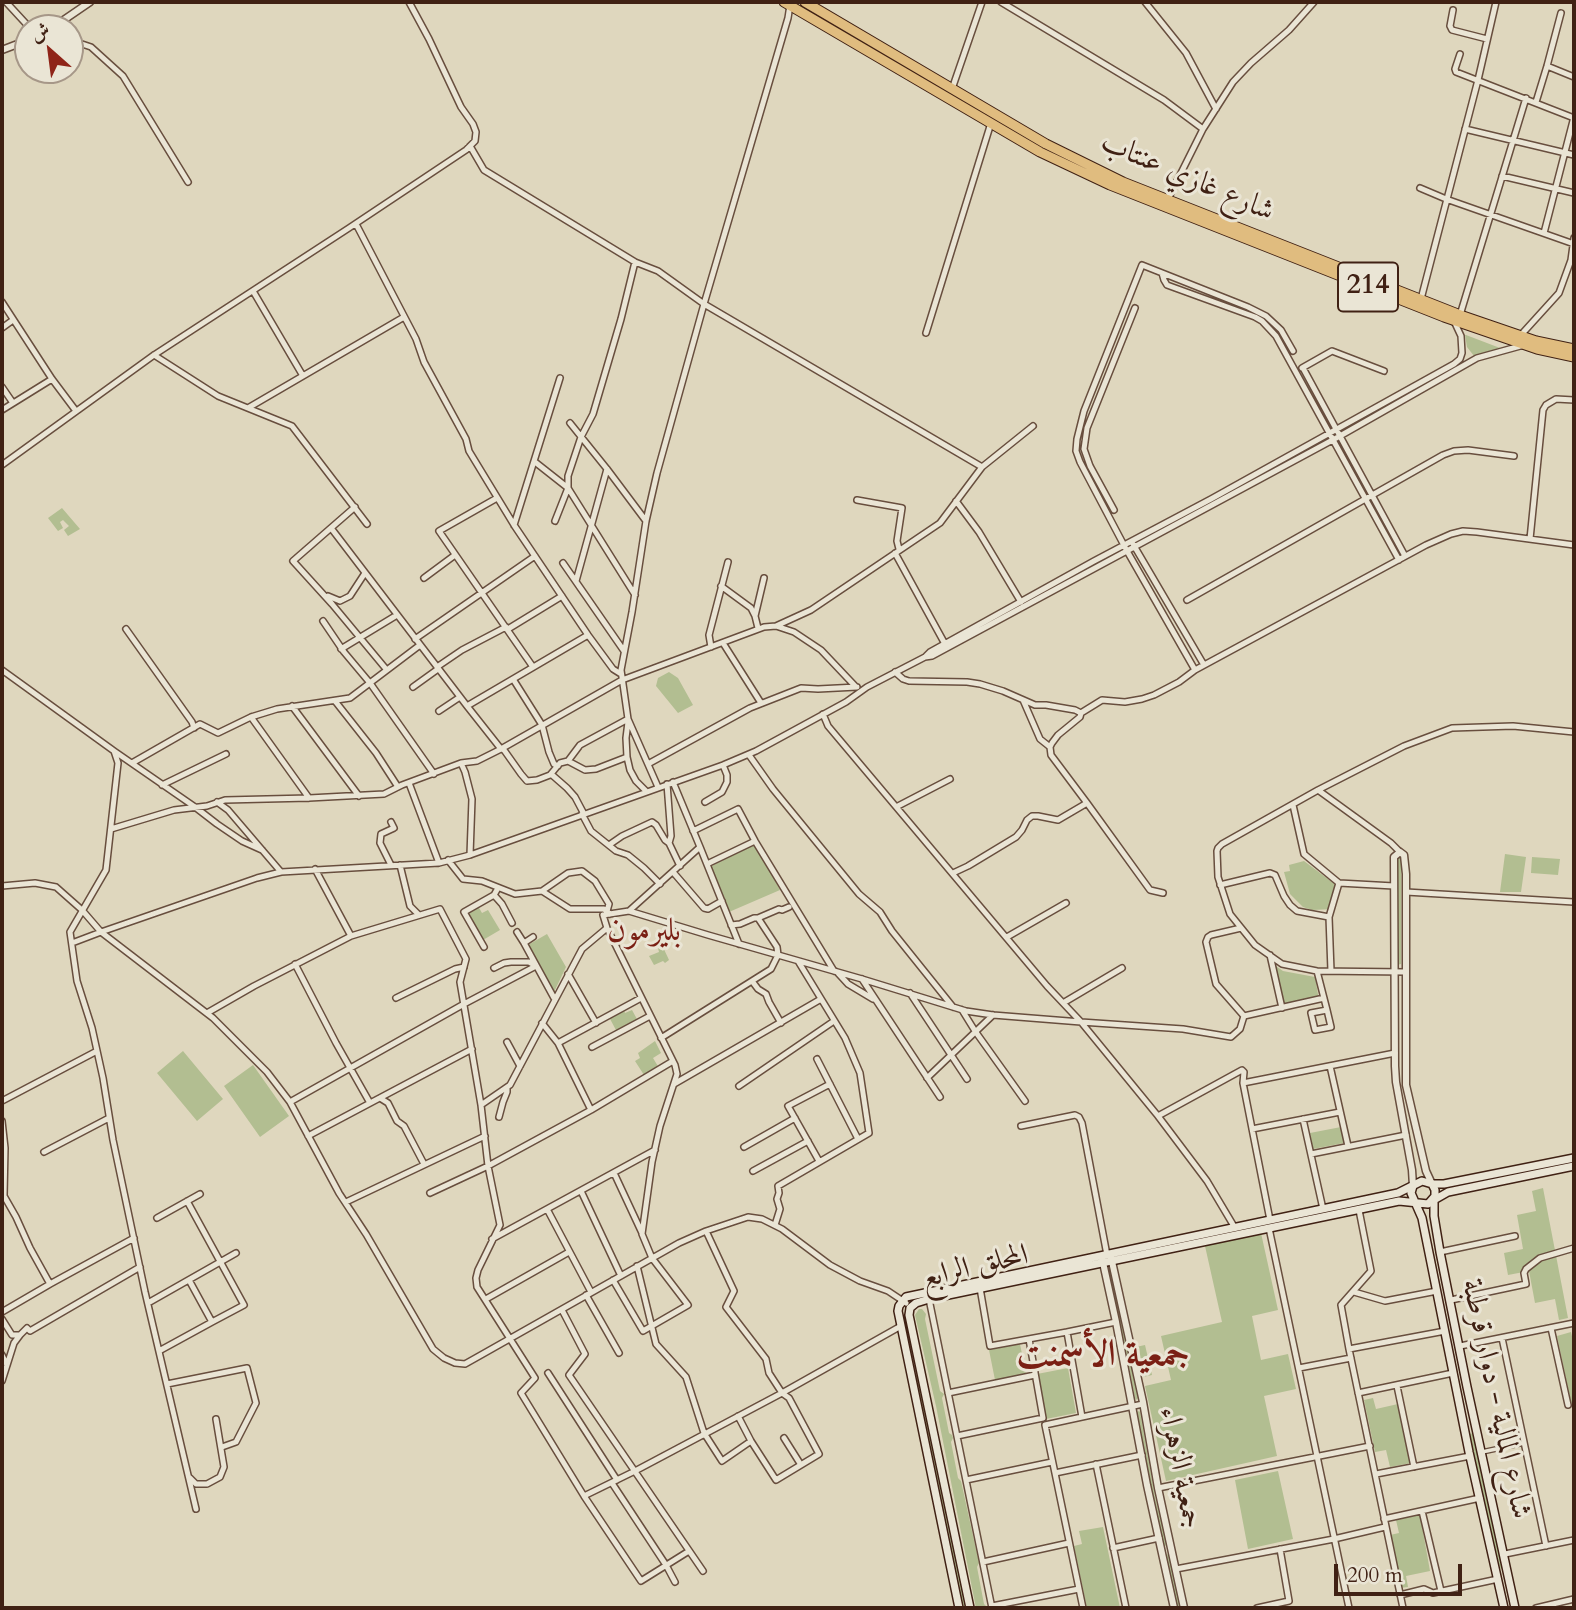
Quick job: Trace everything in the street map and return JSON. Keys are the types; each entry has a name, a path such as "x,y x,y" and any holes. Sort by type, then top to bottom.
{"highway":[{"name":"شارع غازي عنتاب","path":"805,2 1046,144 1124,182 1310,260 1420,299 1457,318 1574,349"},
{"name":"214","path":"787,3 1040,152 1110,185 1310,260 1524,345 1574,357"}],"main road":[{"path":"1269,1224 1398,1193 1422,1181 1444,1184 1574,1158"},
{"path":"903,1300 911,1295 1106,1258 1235,1228 1399,1202 1428,1204 1448,1192 1574,1166"},
{"path":"1432,1184 1435,1190 1433,1200"},
{"path":"1413,1186 1411,1193 1422,1218 1470,1457 1504,1608"},
{"name":"شارع المالية - دوار قرطبة","path":"1433,1200 1440,1252 1515,1608"},
{"name":"المحلق الرابع","path":"970,1608 909,1315 910,1308 929,1299 1269,1224"},
{"name":"المحلق الرابع","path":"903,1300 898,1311 959,1608"},
{"path":"911,1372 921,1370"},
{"path":"1464,1426 1475,1424"},
{"path":"1497,1576 1508,1571"}],"street":[{"path":"72,14 90,2"},
{"path":"2,454 4,463 154,355 356,224 475,141 476,132 409,2"},
{"path":"952,89 982,2"},
{"path":"1001,2 1164,100 1203,129"},
{"path":"1145,2 1186,53 1216,109"},
{"path":"1168,199 1203,129 1233,82 1289,30 1314,2"},
{"path":"1420,299 1496,2"},
{"path":"646,791 636,781 627,757 628,719 622,677 646,521 704,304 788,18 787,3"},
{"path":"1453,10 1450,26 1452,30 1486,40"},
{"path":"1536,102 1561,13"},
{"path":"84,45 91,47 123,76 188,182"},
{"path":"1460,54 1456,72 1574,118 1544,233"},
{"path":"1547,66 1574,77"},
{"path":"1428,382 1460,359 1461,336 1457,318 1526,99"},
{"path":"926,333 991,123"},
{"path":"1465,129 1574,155"},
{"path":"470,146 484,170 635,262 658,271 704,304 982,467"},
{"path":"1502,176 1574,193"},
{"path":"1420,188 1490,215 1574,242 1571,260 1559,293 1520,336"},
{"path":"356,224 416,339 424,362 466,439 469,451 514,525 588,635 622,677"},
{"path":"555,522 568,488 581,437 593,414 635,262"},
{"path":"1114,510 1080,462 1076,451 1077,439 1084,411 1142,265 1266,316 1281,330 1293,351"},
{"path":"1162,273 1167,285 1246,313 1262,321 1276,335 1399,560"},
{"path":"253,291 303,376"},
{"path":"2,302 51,379 76,411"},
{"path":"1135,308 1087,428 1084,449 1093,480 1126,548 1195,670"},
{"path":"248,408 404,317"},
{"path":"2,328 13,320"},
{"path":"925,657 1428,382 1477,358 1524,345"},
{"path":"1296,371 1332,351 1384,371"},
{"path":"1462,353 1472,361"},
{"path":"154,355 218,396 292,426 368,524"},
{"path":"1303,368 1405,556"},
{"path":"514,525 560,378"},
{"path":"2,410 51,379"},
{"path":"2,387 13,403"},
{"path":"1530,539 1543,410 1556,399 1574,400"},
{"path":"570,422 646,521"},
{"path":"111,829 174,810 206,806 225,800 384,794 461,764 477,761 622,677 723,643 758,628 776,626 811,610 940,523 982,467 1032,426"},
{"path":"1186,600 1448,453 1473,450 1514,456"},
{"path":"535,462 568,488 635,595"},
{"path":"576,582 607,468"},
{"path":"497,498 439,531 533,667"},
{"path":"857,500 902,508 897,551 945,644"},
{"path":"956,501 979,531 1021,602"},
{"path":"355,507 293,561 386,669"},
{"path":"331,528 527,781 551,774 560,763 568,761 580,745 628,719"},
{"path":"1163,893 1150,890 1051,755 1050,747 1058,735 1080,717 1081,713 1102,700 1125,702 1154,695 1204,665 1439,538 1463,531 1574,545"},
{"path":"1133,544 1204,665"},
{"path":"72,943 281,872 439,863 470,855 723,765 749,755 895,672 932,656 1021,602 1126,548"},
{"path":"424,578 455,555"},
{"path":"132,763 200,724 218,733 251,717 292,706 350,698 481,593 535,556"},
{"path":"710,647 709,635 728,562"},
{"path":"563,563 624,651"},
{"path":"325,595 340,601 350,596 365,573"},
{"path":"755,616 764,578"},
{"path":"721,586 751,608 758,628"},
{"path":"414,687 462,650 562,596"},
{"path":"1161,611 1170,606"},
{"path":"341,649 397,615"},
{"path":"323,621 435,774"},
{"path":"776,626 794,632 821,650 856,687 863,690"},
{"path":"126,628 194,728"},
{"path":"467,706 588,635"},
{"path":"723,643 761,703"},
{"path":"2,670 242,841 262,850"},
{"path":"895,672 909,681 980,684 1035,705 1081,713"},
{"path":"2,680 10,676"},
{"path":"513,679 542,725 549,752 554,764 558,766"},
{"path":"648,764 761,703 801,688 856,687"},
{"path":"439,711 460,697"},
{"path":"1023,700 1040,739 1050,747"},
{"path":"335,701 376,753 398,787"},
{"path":"292,706 359,796"},
{"path":"823,714 828,726 1158,1116 1206,1181 1235,1228"},
{"path":"251,717 309,798"},
{"path":"628,719 658,787"},
{"path":"1406,972 1317,971 1282,964 1255,945 1230,914 1220,885 1218,848 1318,790 1404,746 1452,728 1513,726 1574,732"},
{"path":"114,751 118,763 106,870 70,932 78,982 92,1028 140,1267 196,1509"},
{"path":"162,785 226,754"},
{"path":"749,755 772,789 859,894 880,912 953,1007"},
{"path":"568,761 585,770 596,769 627,757"},
{"path":"461,764 466,772 472,799 470,855"},
{"path":"705,802 722,792 727,782 723,765"},
{"path":"551,774 575,797 591,831 615,851 628,855 660,884"},
{"path":"898,806 950,779"},
{"path":"409,783 439,863"},
{"path":"670,783 700,847 739,944"},
{"path":"669,843 670,783"},
{"path":"1318,790 1404,855 1406,1085 1426,1171 1432,1184"},
{"path":"217,802 228,810 281,872"},
{"path":"953,873 1016,836 1032,817 1058,820 1087,803"},
{"path":"1293,805 1304,854 1339,883 1394,886"},
{"path":"693,831 738,809 836,971 848,984 876,1000"},
{"path":"391,822 394,828 381,834 380,843 391,865"},
{"path":"609,845 652,822 669,843 680,866"},
{"path":"707,864 755,841"},
{"path":"629,911 700,847"},
{"path":"1399,852 1394,857 1396,1082 1413,1186"},
{"path":"448,860 463,878 482,881 515,894 542,891 568,873 582,871 595,881 609,904 608,912"},
{"path":"400,865 410,906 419,915"},
{"path":"315,869 351,936"},
{"path":"673,872 706,909 722,901"},
{"path":"1220,885 1273,873 1284,896 1297,911 1329,917"},
{"path":"2,886 35,883 55,887 82,910 101,932 207,1013 241,1044 290,1102 339,1193 433,1349 444,1358 465,1364 679,1243 748,1217 775,1225 830,1265 903,1300 910,1308"},
{"path":"1331,971 1329,917 1339,883"},
{"path":"484,947 464,912 494,895 498,888"},
{"path":"542,891 570,909 604,909 608,912"},
{"path":"1406,892 1574,902"},
{"path":"494,895 512,923"},
{"path":"1007,937 1066,903"},
{"path":"731,925 740,925 789,907"},
{"path":"207,1013 351,936 440,909 466,959 460,982 481,1105 488,1166 500,1224 478,1270 477,1287 535,1378 521,1393 584,1496 641,1581 689,1550"},
{"path":"642,1234 655,1150 677,1074 607,928 603,915 608,912 629,911 962,1010 993,1015 1183,1029 1231,1037 1240,1029 1244,1016"},
{"path":"661,1038 771,969 779,955 777,947 758,918"},
{"path":"481,1105 510,1086 582,949 607,928"},
{"path":"1241,928 1212,935 1206,942 1216,984 1244,1016"},
{"path":"517,933 554,998"},
{"path":"524,943 534,937"},
{"path":"1270,956 1282,1008"},
{"path":"775,1225 780,1209 777,1202 778,1186 869,1132 860,1073 845,1038 798,961"},
{"path":"494,968 512,962 529,962 536,966"},
{"path":"295,964 370,1103"},
{"path":"290,1102 536,966"},
{"path":"396,998 454,969 464,967"},
{"path":"1063,1003 1122,968"},
{"path":"1317,971 1324,998 1327,1010 1331,1027 1315,1030 1311,1013 1327,1010"},
{"path":"568,974 596,1023"},
{"path":"862,979 940,1097"},
{"path":"752,981 764,992 781,1023"},
{"path":"910,993 967,1079"},
{"path":"558,1043 641,998"},
{"path":"1244,1016 1324,998"},
{"path":"674,1084 821,999"},
{"path":"962,1010 1025,1101"},
{"path":"927,1078 993,1015"},
{"path":"592,1047 650,1016"},
{"path":"738,1086 834,1021"},
{"path":"542,1023 558,1043 591,1110"},
{"path":"507,1042 520,1066"},
{"path":"309,1136 472,1049"},
{"path":"2,1101 97,1051"},
{"path":"1243,1083 1395,1053"},
{"path":"817,1059 858,1139"},
{"path":"430,1193 488,1166 591,1110 673,1061"},
{"path":"1330,1066 1348,1146"},
{"path":"1158,1116 1242,1070 1244,1072 1243,1083 1269,1224 1349,1608"},
{"path":"819,1161 788,1106 830,1084"},
{"path":"499,1117 507,1088"},
{"path":"379,1098 388,1103 397,1121 404,1126 424,1164"},
{"path":"1252,1129 1340,1112"},
{"path":"1021,1126 1075,1115 1079,1117 1106,1258"},
{"path":"44,1152 109,1118"},
{"path":"744,1147 796,1118"},
{"path":"1303,1119 1323,1209"},
{"path":"2,1121 5,1148 4,1196 50,1284"},
{"path":"1311,1154 1406,1135"},
{"path":"346,1202 485,1136"},
{"path":"754,1171 808,1141"},
{"path":"492,1239 655,1150"},
{"path":"613,1280 643,1331 688,1305 652,1258 614,1173"},
{"path":"581,1191 621,1276"},
{"path":"157,1218 200,1194"},
{"path":"159,1351 244,1305 187,1201"},
{"path":"547,1209 619,1353"},
{"path":"1359,1210 1371,1270 1341,1305 1403,1608"},
{"path":"706,1231 734,1291 726,1307 766,1359 769,1373 789,1398 819,1454 776,1480 738,1416"},
{"path":"1440,1252 1515,1236"},
{"path":"2,1312 134,1237"},
{"path":"1451,1300 1526,1284 1526,1269 1541,1258 1574,1248"},
{"path":"486,1299 569,1252"},
{"path":"148,1303 236,1254"},
{"name":"جمعية الزهراء","path":"1106,1258 1132,1406 1174,1608"},
{"name":"جمعية الزهراء","path":"1106,1258 1143,1404 1184,1608"},
{"path":"637,1266 656,1344 686,1377 704,1433 722,1461 751,1441"},
{"path":"2,1381 14,1343 27,1328 30,1331 140,1267"},
{"path":"189,1280 212,1322"},
{"path":"980,1288 990,1346 1116,1322"},
{"path":"1354,1292 1385,1301 1437,1292"},
{"path":"929,1299 992,1607 1079,1590"},
{"path":"562,1310 585,1354 569,1375 703,1571"},
{"path":"2,1319 12,1335 20,1335"},
{"path":"1460,1346 1574,1323"},
{"path":"584,1496 615,1482 901,1326"},
{"path":"1551,1328 1568,1405"},
{"path":"1349,1349 1445,1331"},
{"path":"1067,1332 1082,1417"},
{"path":"1502,1338 1546,1546"},
{"path":"1028,1339 1083,1608"},
{"path":"2,1355 7,1365"},
{"path":"1299,1368 1351,1358"},
{"path":"167,1384 247,1368 256,1403 236,1442 222,1447"},
{"path":"548,1373 676,1582"},
{"path":"1358,1393 1453,1373"},
{"path":"948,1393 1035,1375"},
{"path":"1396,1386 1414,1467"},
{"path":"957,1436 1082,1417 1143,1404"},
{"path":"188,1476 196,1484 207,1483 220,1477 225,1467 216,1419"},
{"path":"784,1438 801,1465"},
{"path":"1482,1452 1524,1443"},
{"path":"1158,1488 1370,1446"},
{"path":"1055,1474 1142,1455"},
{"path":"1376,1474 1470,1457"},
{"path":"966,1480 1052,1462"},
{"path":"1097,1464 1126,1608"},
{"path":"1384,1519 1480,1498"},
{"path":"1422,1511 1441,1591"},
{"path":"1176,1569 1385,1527"},
{"path":"1113,1548 1158,1538"},
{"path":"1505,1554 1574,1540"},
{"path":"983,1562 1069,1543"},
{"path":"1161,1550 1171,1548"},
{"path":"1257,1608 1289,1601 1280,1549"},
{"path":"1400,1595 1424,1589 1441,1591 1497,1576"},
{"path":"1536,1608 1574,1600"}],"green space":[{"path":"1465,335 1500,348 1474,356 1467,347"},
{"path":"62,508 80,529 68,536 64,530 69,526 63,520 60,522 63,528 58,531 48,518"},
{"path":"669,672 678,678 693,705 678,713 656,686 658,678"},
{"path":"755,844 780,890 729,912 710,867"},
{"path":"1505,854 1526,857 1521,892 1500,892"},
{"path":"1398,857 1401,858 1401,964 1397,965"},
{"path":"1532,857 1560,859 1558,875 1531,873"},
{"path":"1304,861 1336,885 1334,909 1312,910 1303,907 1290,894 1284,872 1290,871 1289,865"},
{"path":"478,906 482,913 488,910 500,930 483,940 466,912"},
{"path":"547,934 566,967 554,992 528,945"},
{"path":"662,945 669,960 654,965 649,956 659,952 658,948"},
{"path":"1273,964 1283,971 1315,977 1319,1000 1285,1007"},
{"path":"624,1010 625,1013 632,1010 638,1021 617,1032 609,1017"},
{"path":"655,1041 661,1053 653,1058 659,1068 644,1075 635,1061 640,1058 638,1053"},
{"path":"183,1051 223,1099 197,1121 157,1073"},
{"path":"253,1065 289,1116 260,1137 224,1086"},
{"path":"1341,1127 1344,1143 1313,1149 1310,1133"},
{"path":"1543,1188 1568,1318 1559,1320 1555,1299 1535,1303 1529,1271 1508,1275 1504,1253 1523,1249 1517,1215 1536,1211 1532,1191"},
{"path":"1261,1233 1278,1310 1252,1316 1261,1360 1288,1354 1296,1389 1264,1396 1277,1456 1166,1481 1145,1386 1171,1380 1161,1336 1222,1322 1205,1246"},
{"path":"1108,1267 1134,1370 1138,1398 1136,1400 1106,1268"},
{"path":"919,1309 926,1314 940,1391 944,1394 942,1398 949,1433 953,1438 951,1442 958,1478 961,1481 979,1563 977,1567 984,1604 988,1608 976,1608 915,1315"},
{"path":"1571,1332 1574,1345 1574,1416 1557,1336"},
{"path":"1020,1344 1026,1374 995,1380 989,1350"},
{"path":"1145,1345 1152,1375 1143,1377 1136,1347"},
{"path":"1068,1368 1076,1413 1046,1419 1037,1374"},
{"path":"916,1375 924,1402 966,1608 963,1608"},
{"path":"1373,1398 1376,1409 1398,1404 1411,1463 1390,1467 1386,1450 1375,1452 1364,1400"},
{"path":"1139,1411 1166,1546 1163,1544 1147,1474 1137,1412"},
{"path":"1471,1433 1496,1532 1502,1569 1469,1436"},
{"path":"1278,1471 1293,1539 1248,1549 1235,1480"},
{"path":"1420,1515 1430,1571 1406,1576 1408,1587 1400,1588 1390,1535 1399,1533 1396,1520"},
{"path":"1103,1527 1120,1608 1087,1608 1074,1546 1082,1544 1079,1531"},
{"path":"1168,1554 1180,1608 1177,1608 1166,1555"}],"district":[{"name":"بليرمون","path":"644,932"},
{"name":"جمعية الأسمنت","path":"1103,1356"}]}
